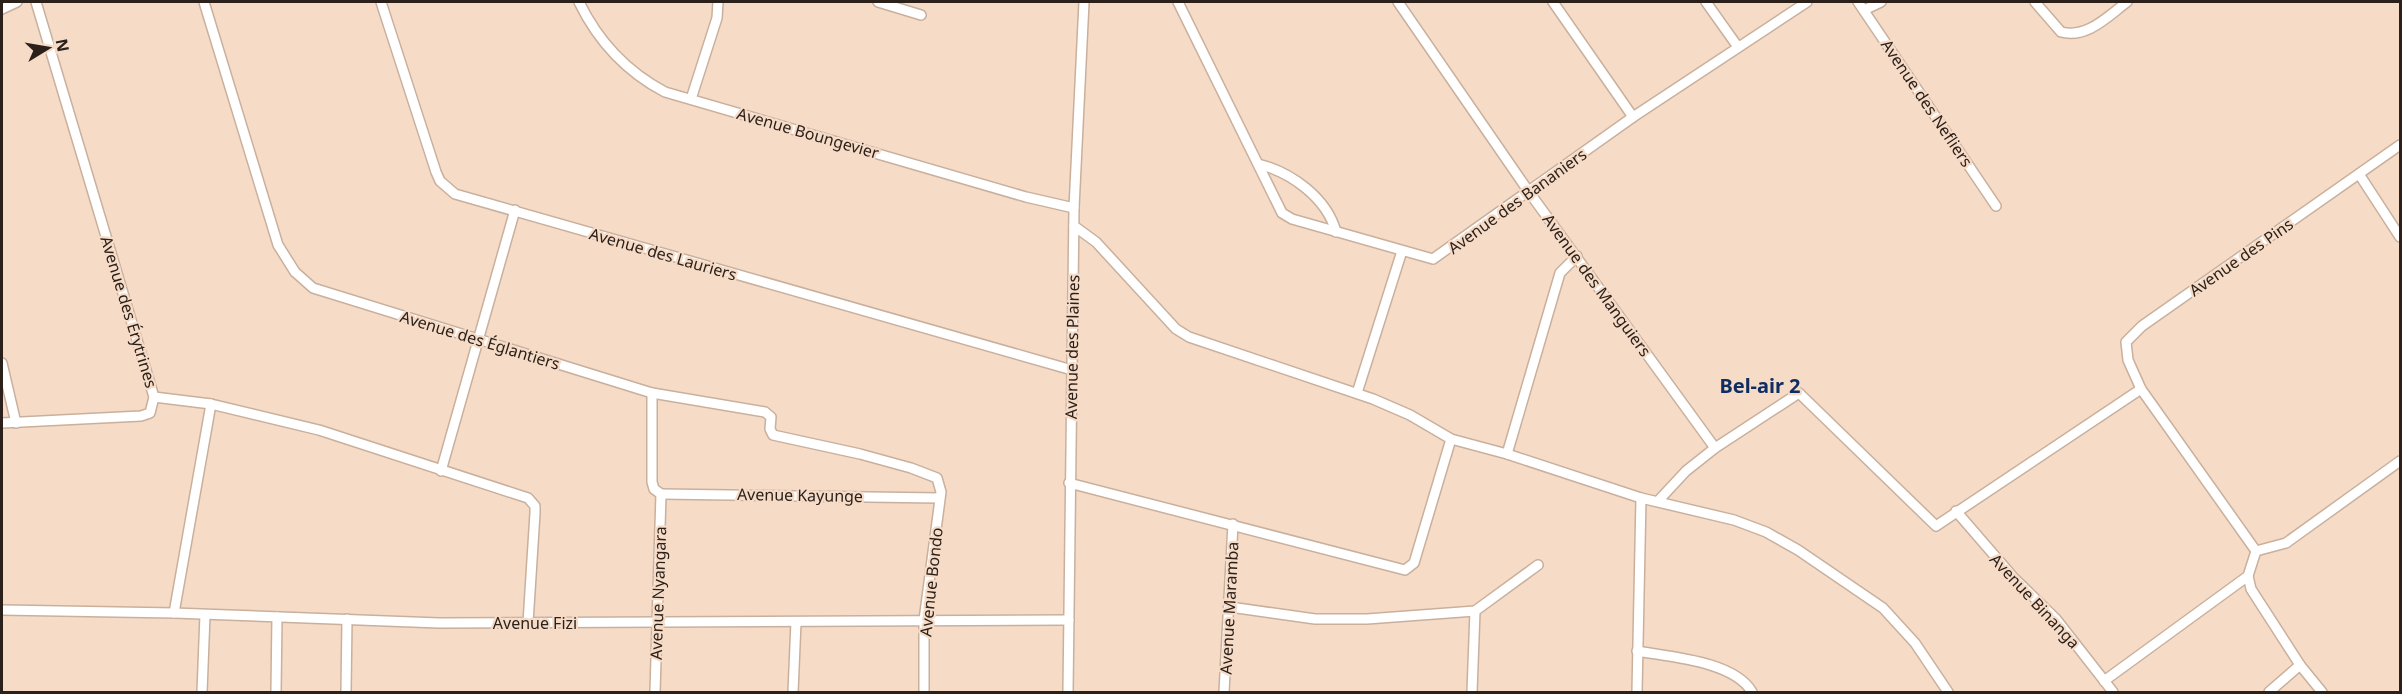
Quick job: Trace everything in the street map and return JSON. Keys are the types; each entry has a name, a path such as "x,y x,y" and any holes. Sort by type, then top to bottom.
{"street":[{"path":"2,9 17,2"},
{"name":"Avenue des Érytrines","path":"36,2 154,397 211,404 319,430 441,471 520,494 532,501 535,506 528,623"},
{"name":"Avenue des Églantiers","path":"204,2 278,244 295,272 313,288 326,294 652,393 765,412 771,417 770,429 773,435 860,454 932,475"},
{"name":"Avenue des Lauriers","path":"381,2 440,181 455,194 1072,370"},
{"name":"Avenue Boungevier","path":"579,2 596,30 627,68 665,92 1026,197 1074,208"},
{"path":"691,99 717,18 718,2"},
{"path":"878,2 921,15"},
{"name":"Avenue des Plaines","path":"1068,693 1074,208 1084,2"},
{"name":"Avenue des Bananiers","path":"1178,2 1258,164 1287,217 1436,258 1633,117 1807,2"},
{"name":"Avenue des Manguiers","path":"1398,2 1529,192 1715,448"},
{"path":"1553,2 1633,117"},
{"path":"1706,2 1738,47"},
{"name":"Avenue des Nefliers","path":"1858,2 1996,206"},
{"path":"1864,10 1881,2"},
{"path":"2035,2 2061,32 2076,34 2092,28 2127,2"},
{"name":"Avenue des Pins","path":"2256,552 2141,389 2126,350 2127,340 2133,333 2400,146"},
{"path":"1258,164 1286,173 1329,212 1336,232"},
{"path":"2359,174 2400,237"},
{"path":"441,471 515,210"},
{"path":"1074,226 1096,242 1176,328 1189,337 1357,393 1410,415 1451,439 1507,454 1641,498 1659,500 1734,519 1766,532 1861,591 1883,608 1909,636 1948,693"},
{"path":"1357,393 1402,250"},
{"path":"1507,454 1560,273 1577,256"},
{"path":"2,363 16,423"},
{"path":"1659,500 1686,471 1715,448 1799,393 1934,526 2141,389"},
{"path":"652,393 652,482 654,489 661,494"},
{"path":"2,423 147,415 152,409 154,397"},
{"path":"174,613 211,404"},
{"path":"1070,483 1233,524 1400,570 1410,568 1451,439"},
{"path":"2322,693 2300,665 2251,589 2248,576 2256,552 2286,543 2400,461"},
{"name":"Avenue Bondo","path":"924,693 924,621 941,486 932,475"},
{"name":"Avenue Kayunge","path":"661,494 939,498"},
{"name":"Avenue Nyangara","path":"655,693 661,494"},
{"path":"1637,693 1641,498"},
{"name":"Avenue Binanga","path":"1956,511 2013,577 2056,620 2114,693"},
{"name":"Avenue Maramba","path":"1224,693 1233,524"},
{"path":"1230,607 1315,618 1367,619 1475,611 1538,565"},
{"path":"2104,681 2248,576"},
{"name":"Avenue Fizi","path":"2,610 174,613 439,623 1069,620"},
{"path":"1472,693 1475,611"},
{"path":"202,693 205,615"},
{"path":"276,693 277,617"},
{"path":"346,693 347,619"},
{"path":"793,693 796,622"},
{"path":"1637,651 1731,672 1741,678 1752,693"},
{"path":"2269,693 2300,665"}],"district":[{"name":"Bel-air 2","path":"1760,385"}]}
